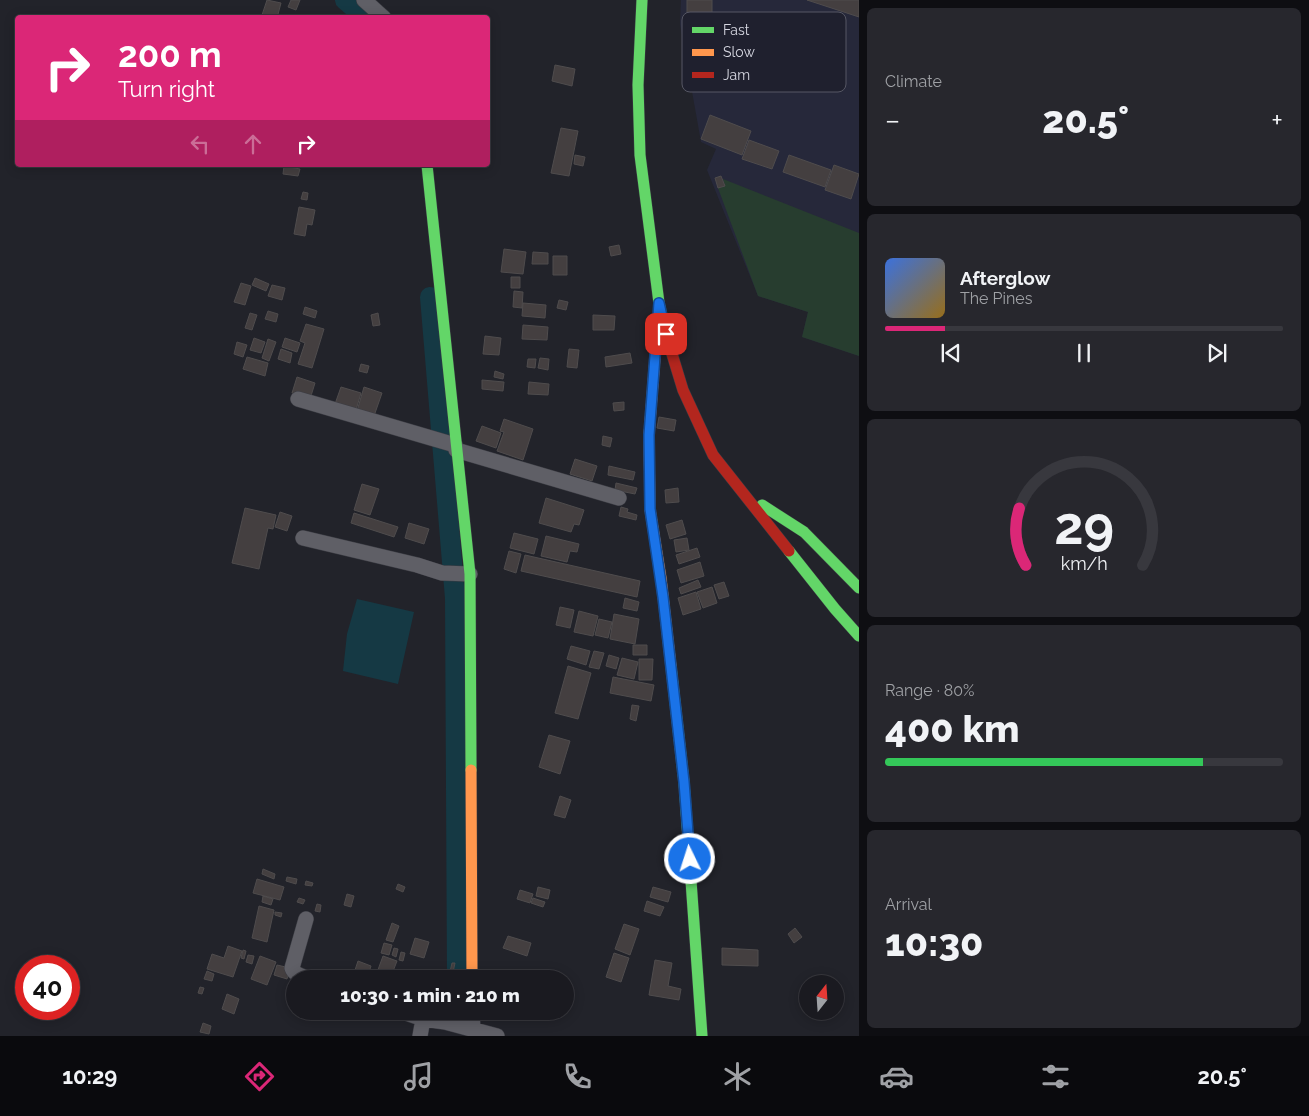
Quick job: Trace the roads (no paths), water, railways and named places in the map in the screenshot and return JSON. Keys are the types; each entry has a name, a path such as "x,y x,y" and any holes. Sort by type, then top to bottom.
{"main road":[{"path":"642,0 638,85 640,155 659,303 670,350 683,390 713,455 835,609 859,636"},
{"path":"427,167 450,369 453,446 465,574 472,970"},
{"path":"659,303 649,435 650,509 661,578 684,782 702,1036"},
{"path":"742,492 804,532 859,588"}],"street":[{"path":"364,0 381,15"},
{"path":"298,399 431,438 619,498"},
{"path":"303,538 442,572 465,574"},
{"path":"292,970 306,919"},
{"path":"420,1036 423,1020 445,1022 497,1036"},
{"path":"472,1020 472,1029"}],"waterway":[{"path":"345,0 362,15"},
{"path":"430,297 455,598 457,970"}]}
